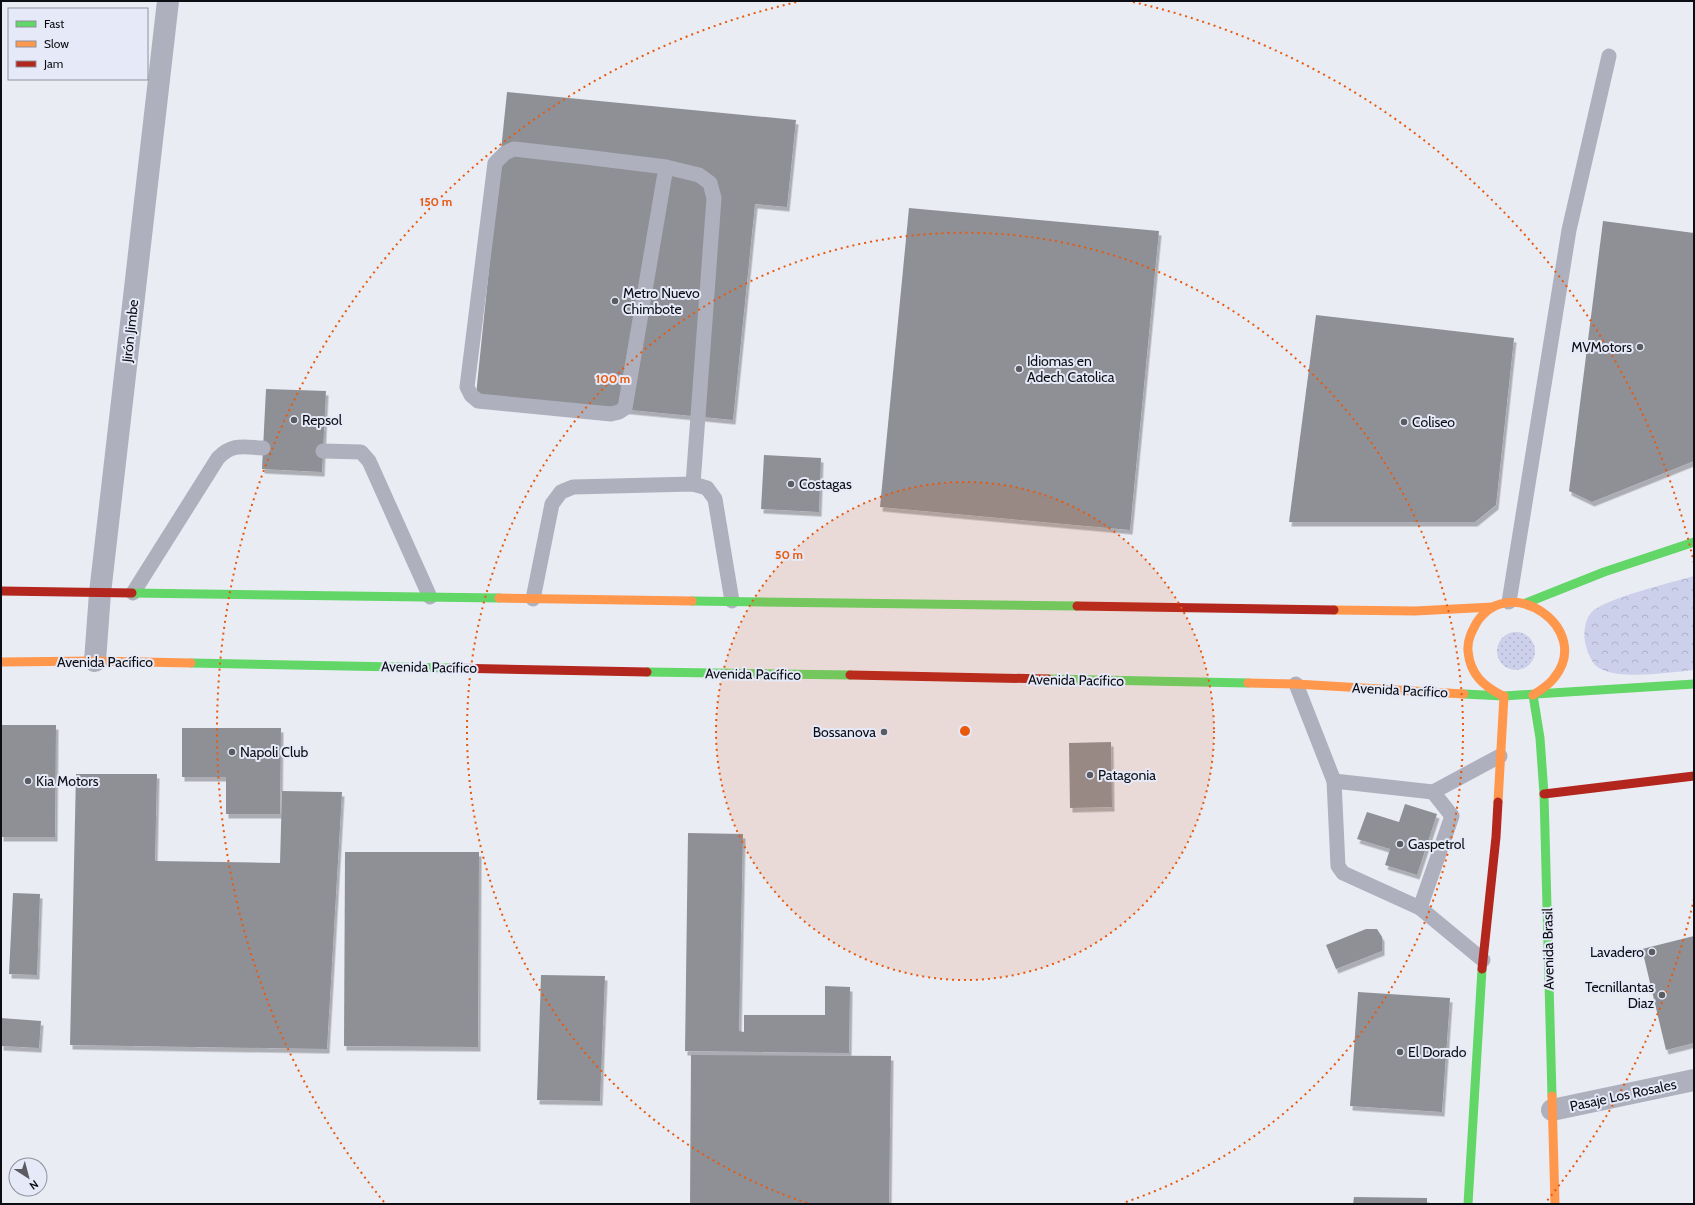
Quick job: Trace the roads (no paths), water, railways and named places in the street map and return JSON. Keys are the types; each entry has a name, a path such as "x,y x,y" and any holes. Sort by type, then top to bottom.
{"main road":[{"path":"1526,603 1604,572 1691,542"},
{"path":"1,592 1416,611 1493,607 1509,602 1526,603 1540,608 1552,618 1560,631 1564,646 1563,661 1557,675 1546,687 1533,695"},
{"path":"1493,607 1480,617 1471,631 1467,647 1470,663 1477,679 1489,690 1504,696 1694,684"},
{"name":"Avenida Pacífico","path":"1,662 95,661 1296,684 1504,696"},
{"name":"Avenida Brasil","path":"1533,695 1540,738 1544,794 1555,1204"},
{"path":"1468,1204 1483,960 1496,837 1504,696"},
{"path":"1544,794 1694,776"}],"street":[{"name":"Jirón Jimbe","path":"95,661 100,593 168,1"},
{"name":"Pasaje Los Rosales","path":"1552,1110 1694,1080"}],"lane":[{"path":"1509,602 1569,230 1609,56"},
{"path":"666,167 625,408 619,412 611,414 478,401 471,395 467,387 495,162 505,153 514,150 666,167 699,175 710,183 714,198 693,484"},
{"path":"133,593 218,458 226,450 236,447 263,448"},
{"path":"323,451 361,452 369,461 430,597"},
{"path":"533,598 552,504 561,492 574,487 693,484 707,488 715,499 732,601"},
{"path":"1296,684 1334,781 1338,866 1343,873 1420,908 1483,960"},
{"path":"1334,781 1433,792 1500,756"},
{"path":"1420,908 1452,816 1433,792"}],"place":[{"name":"Metro Nuevo Chimbote","path":"615,301"},
{"name":"MVMotors","path":"1640,347"},
{"name":"Idiomas en Adech Catolica","path":"1019,369"},
{"name":"Repsol","path":"294,420"},
{"name":"Coliseo","path":"1404,422"},
{"name":"Costagas","path":"791,484"},
{"name":"Bossanova","path":"884,732"},
{"name":"Napoli Club","path":"232,752"},
{"name":"Patagonia","path":"1090,775"},
{"name":"Kia Motors","path":"28,781"},
{"name":"Gaspetrol","path":"1400,844"},
{"name":"Lavadero","path":"1652,952"},
{"name":"Tecnillantas Diaz","path":"1662,995"},
{"name":"El Dorado","path":"1400,1052"}]}
